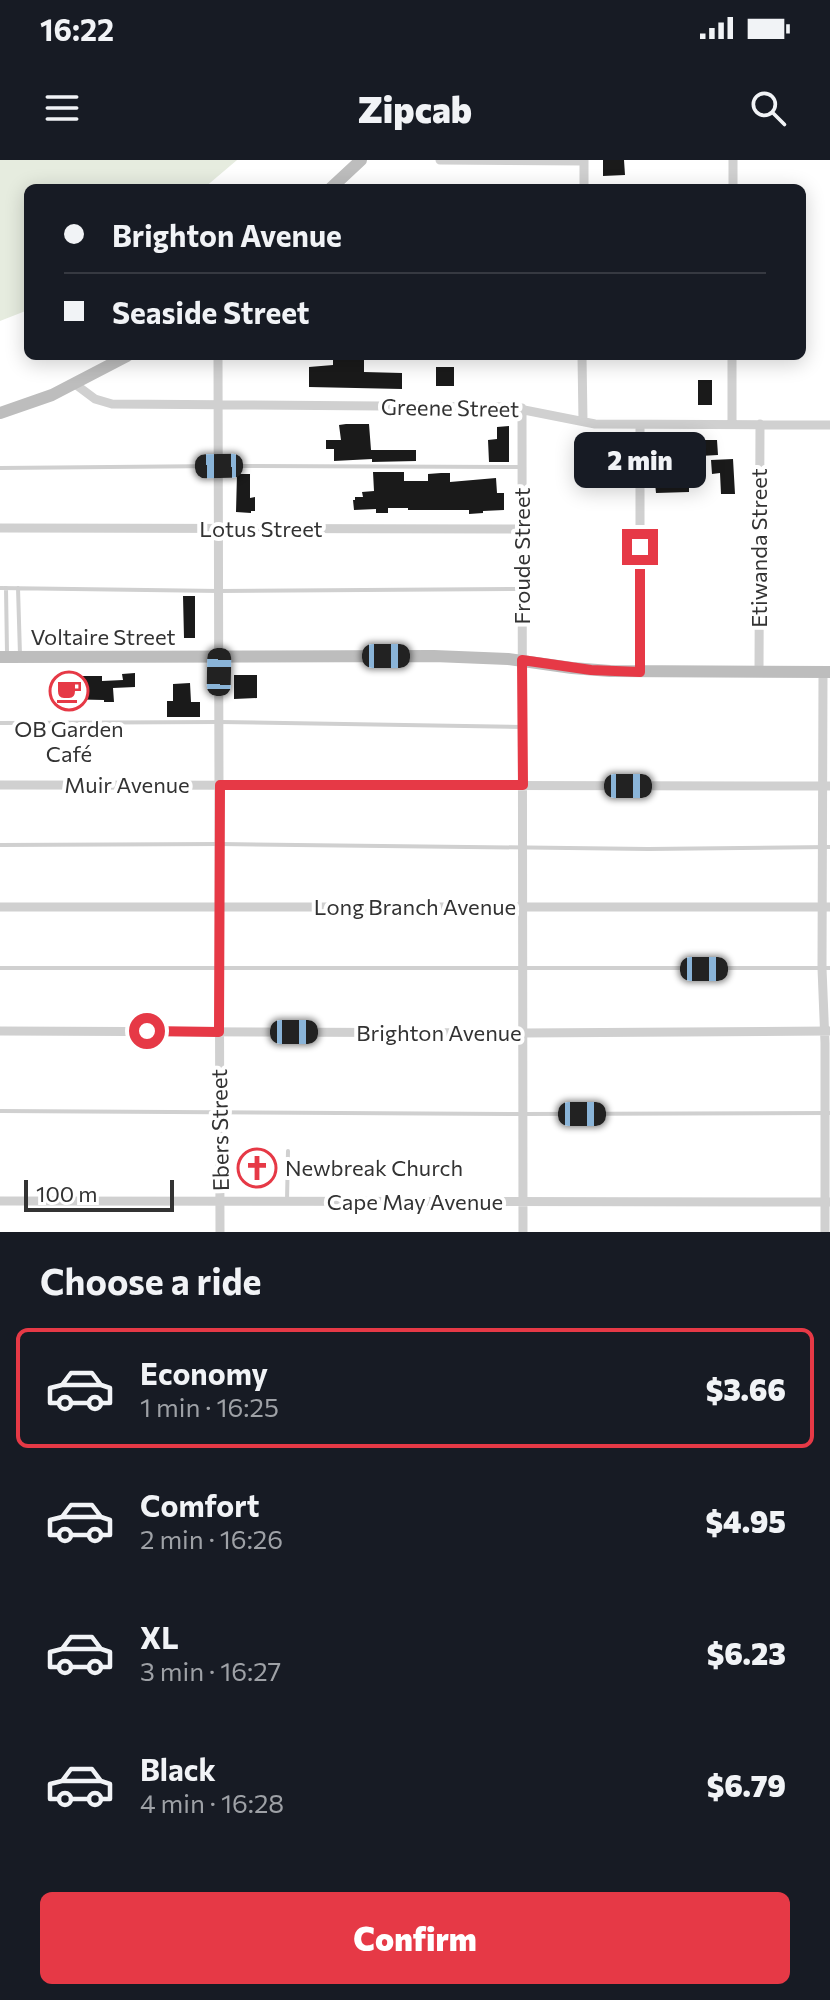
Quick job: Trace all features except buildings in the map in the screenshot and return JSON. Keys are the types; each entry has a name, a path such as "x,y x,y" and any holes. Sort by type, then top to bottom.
{"main road":[{"path":"335,184 361,160"},
{"path":"0,413 52,395 120,360"},
{"name":"Voltaire Street","path":"9,657 434,656 522,660 591,670 640,672 826,672"}],"street":[{"path":"440,160 584,161 584,184"},
{"path":"733,160 733,184"},
{"name":"Ebers Street","path":"218,360 220,1232"},
{"path":"582,360 583,421"},
{"path":"732,360 732,424"},
{"name":"Greene Street","path":"75,384 90,397 106,403 522,408 595,424 830,425"},
{"name":"Froude Street","path":"522,408 523,1232"},
{"name":"Etiwanda Street","path":"759,672 760,424"},
{"path":"640,425 640,672"},
{"name":"Lotus Street","path":"0,528 522,529"},
{"path":"825,1232 828,1202 826,672"},
{"name":"Muir Avenue","path":"0,785 826,786"},
{"name":"Long Branch Avenue","path":"0,907 826,907"},
{"name":"Brighton Avenue","path":"0,1031 827,1031"},
{"name":"Cape May Avenue","path":"0,1201 828,1202"}],"lane":[{"path":"0,468 523,467"},
{"path":"9,657 3,588 219,591 522,589"},
{"path":"9,657 18,588"},
{"path":"0,723 220,722 524,727"},
{"path":"0,845 648,849 826,847"},
{"path":"0,968 826,968"},
{"path":"0,1111 827,1113"},
{"path":"287,1202 288,1151"}],"shaded area":[{"path":"0,160 237,160 209,184 24,184 24,312 0,321"}],"place":[{"name":"OB Garden Café","path":"69,691"},
{"name":"Newbreak Church","path":"257,1168"}],"route":[{"path":"147,1031 219,1032 220,785 523,785 522,660 591,670 640,672 640,547"}]}
